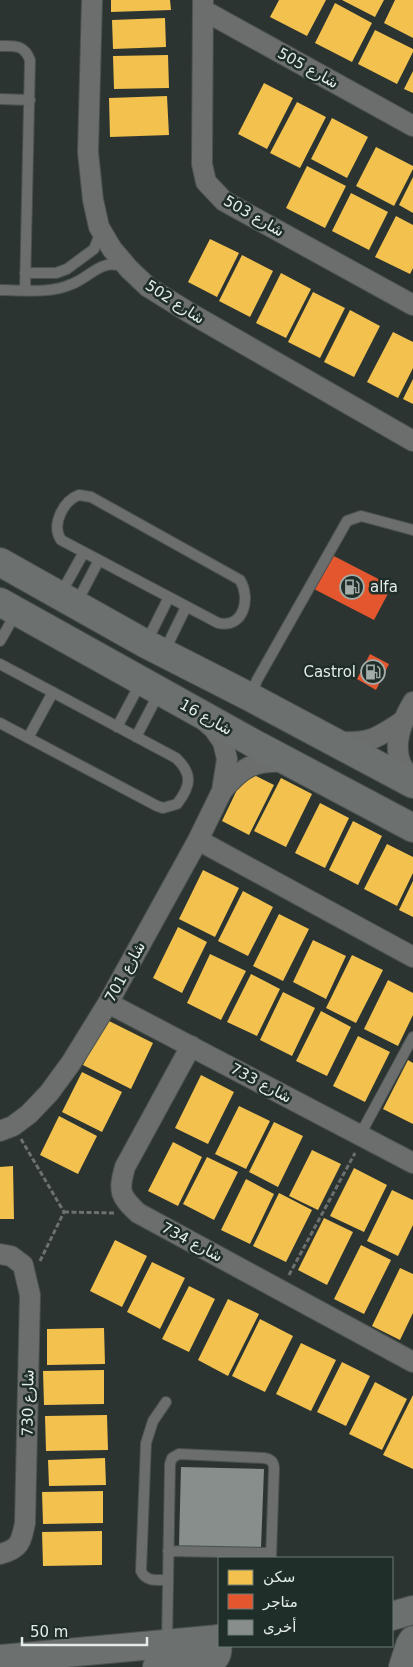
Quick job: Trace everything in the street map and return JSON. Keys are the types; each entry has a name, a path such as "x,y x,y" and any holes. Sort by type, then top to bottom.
{"street":[{"name":"شارع 502","path":"92,0 88,152 93,200 99,227 112,249 129,269 148,286 190,313 413,441"},
{"name":"شارع 505","path":"203,5 413,126"},
{"name":"شارع 503","path":"203,5 202,164 206,182 224,201 413,305"},
{"path":"0,562 154,649 413,782"},
{"name":"شارع 16","path":"8,607 413,828"},
{"path":"413,702 403,721 399,738 398,756 413,782"},
{"name":"شارع 701","path":"193,709 214,729 223,742 227,759 222,791"},
{"path":"337,742 365,742 378,738 403,721"},
{"name":"شارع 701","path":"6,1128 29,1114 49,1093 71,1063 108,1003 198,840 222,791 235,775 248,767 267,761 289,762"},
{"path":"198,840 413,957"},
{"name":"شارع 733","path":"108,1003 413,1163"},
{"name":"شارع 734","path":"191,1046 125,1167 121,1183 124,1199 138,1213 413,1362"},
{"name":"شارع 730","path":"0,1254 11,1256 23,1265 30,1295 25,1523 21,1541 12,1551 0,1554"},
{"path":"393,1616 413,1610"},
{"path":"0,1659 162,1655 218,1639"},
{"path":"403,1667 413,1640"}],"lane":[{"path":"0,46 16,46 27,52 30,60 24,290"},
{"path":"0,99 30,100"},
{"path":"25,273 56,273 67,269 94,249 98,239 99,227"},
{"path":"0,290 61,289 107,264 129,269"},
{"path":"79,495 91,497 240,580 245,591 245,606 238,619 228,624 218,623 84,552 61,540 56,530 58,519 69,501 79,495"},
{"path":"250,697 257,680 347,521 361,516 413,530"},
{"path":"67,601 84,552"},
{"path":"67,601 99,560"},
{"path":"154,649 169,597"},
{"path":"0,640 8,607"},
{"path":"154,649 186,607"},
{"path":"0,664 176,758 188,773 189,781 177,804 164,808 157,806 0,723"},
{"path":"117,727 151,686"},
{"path":"136,737 151,686"},
{"path":"28,738 53,692"},
{"path":"362,1136 413,1037"},
{"path":"166,1402 153,1421 146,1443 141,1568 142,1574 146,1578 168,1580"},
{"path":"162,1655 168,1580 168,1551 170,1464 172,1458 179,1454 264,1458 271,1460 274,1465 271,1556 168,1551"}],"path":[{"path":"6,1128 64,1212"},
{"path":"280,1290 362,1136"},
{"path":"64,1212 138,1213"},
{"path":"28,1286 64,1212"}],"building: سكن":[{"path":"111,0 170,0 171,10 111,12"},
{"path":"279,0 326,0 307,36 270,17"},
{"path":"342,0 384,0 375,17"},
{"path":"395,0 413,0 413,38 384,23"},
{"path":"335,3 372,23 352,62 315,43"},
{"path":"165,18 166,47 113,49 112,20"},
{"path":"375,30 413,49 397,84 358,64"},
{"path":"168,55 169,88 114,89 113,56"},
{"path":"413,71 413,93 404,89"},
{"path":"264,83 293,98 267,149 238,134"},
{"path":"167,96 169,135 110,137 109,98"},
{"path":"297,102 326,117 300,168 270,153"},
{"path":"332,118 368,137 347,178 311,159"},
{"path":"376,147 413,166 394,206 356,186"},
{"path":"307,166 346,186 325,228 286,208"},
{"path":"413,177 413,213 399,205"},
{"path":"351,193 388,212 369,250 332,231"},
{"path":"396,216 413,225 413,268 410,274 375,257"},
{"path":"210,239 239,253 217,297 188,282"},
{"path":"242,255 273,271 250,317 219,301"},
{"path":"281,273 311,289 286,338 256,323"},
{"path":"313,292 345,308 320,358 288,342"},
{"path":"350,310 380,326 354,377 324,362"},
{"path":"393,332 413,342 413,368 398,398 367,382"},
{"path":"413,379 413,404 403,399"},
{"path":"246,771 274,785 249,835 222,821"},
{"path":"281,778 312,794 286,847 254,831"},
{"path":"320,803 349,818 325,868 295,853"},
{"path":"353,821 382,836 358,885 329,870"},
{"path":"387,844 413,857 413,873 397,906 364,889"},
{"path":"203,870 239,888 215,937 179,919"},
{"path":"413,881 413,917 399,910"},
{"path":"243,891 273,907 248,956 218,941"},
{"path":"279,914 309,929 283,981 253,966"},
{"path":"178,927 207,942 182,993 153,978"},
{"path":"313,940 346,956 326,999 293,982"},
{"path":"210,954 246,971 221,1020 187,1003"},
{"path":"352,955 383,970 356,1023 326,1008"},
{"path":"251,974 280,989 257,1036 227,1022"},
{"path":"388,980 413,993 413,1015 398,1046 364,1029"},
{"path":"283,992 315,1008 292,1056 260,1040"},
{"path":"321,1011 351,1027 327,1076 296,1061"},
{"path":"105,1019 153,1043 131,1089 83,1065"},
{"path":"358,1036 390,1052 365,1102 333,1086"},
{"path":"408,1060 413,1063 413,1124 383,1109"},
{"path":"82,1072 122,1092 102,1132 62,1112"},
{"path":"201,1075 234,1092 208,1144 175,1128"},
{"path":"239,1106 270,1121 246,1169 215,1154"},
{"path":"59,1116 97,1136 78,1174 40,1155"},
{"path":"274,1122 303,1136 278,1187 249,1172"},
{"path":"173,1142 202,1157 178,1206 148,1191"},
{"path":"312,1150 341,1164 318,1210 289,1196"},
{"path":"207,1157 238,1172 214,1220 183,1204"},
{"path":"13,1166 14,1219 0,1219 0,1167"},
{"path":"354,1168 387,1185 364,1232 330,1216"},
{"path":"246,1179 274,1194 250,1244 221,1230"},
{"path":"392,1190 413,1200 413,1225 398,1256 367,1241"},
{"path":"279,1193 312,1210 286,1262 253,1246"},
{"path":"324,1218 353,1232 327,1285 298,1270"},
{"path":"115,1240 147,1256 122,1307 90,1291"},
{"path":"361,1245 391,1260 364,1314 334,1299"},
{"path":"152,1262 185,1278 160,1329 127,1312"},
{"path":"400,1268 413,1274 413,1313 400,1340 372,1326"},
{"path":"189,1286 215,1299 189,1352 162,1339"},
{"path":"228,1299 259,1314 228,1376 198,1360"},
{"path":"260,1319 293,1336 265,1392 232,1376"},
{"path":"104,1328 105,1364 47,1365 47,1329"},
{"path":"301,1343 336,1360 311,1411 276,1394"},
{"path":"342,1362 370,1376 346,1426 317,1412"},
{"path":"104,1370 104,1404 44,1405 43,1371"},
{"path":"375,1382 407,1399 382,1450 349,1434"},
{"path":"413,1395 413,1469 383,1455"},
{"path":"107,1415 108,1450 46,1451 45,1416"},
{"path":"105,1458 106,1485 49,1486 48,1460"},
{"path":"103,1491 103,1523 43,1524 42,1492"},
{"path":"102,1531 102,1565 43,1566 42,1532"}],"building: متاجر":[{"name":"alfa","path":"330,554 392,586 374,620 312,588"},
{"name":"Castrol","path":"370,654 389,664 376,690 357,679"}],"building: أخرى":[{"path":"181,1467 264,1469 261,1548 179,1546"}],"place":[{"name":"alfa","path":"352,587"},
{"name":"Castrol","path":"373,672"}]}
